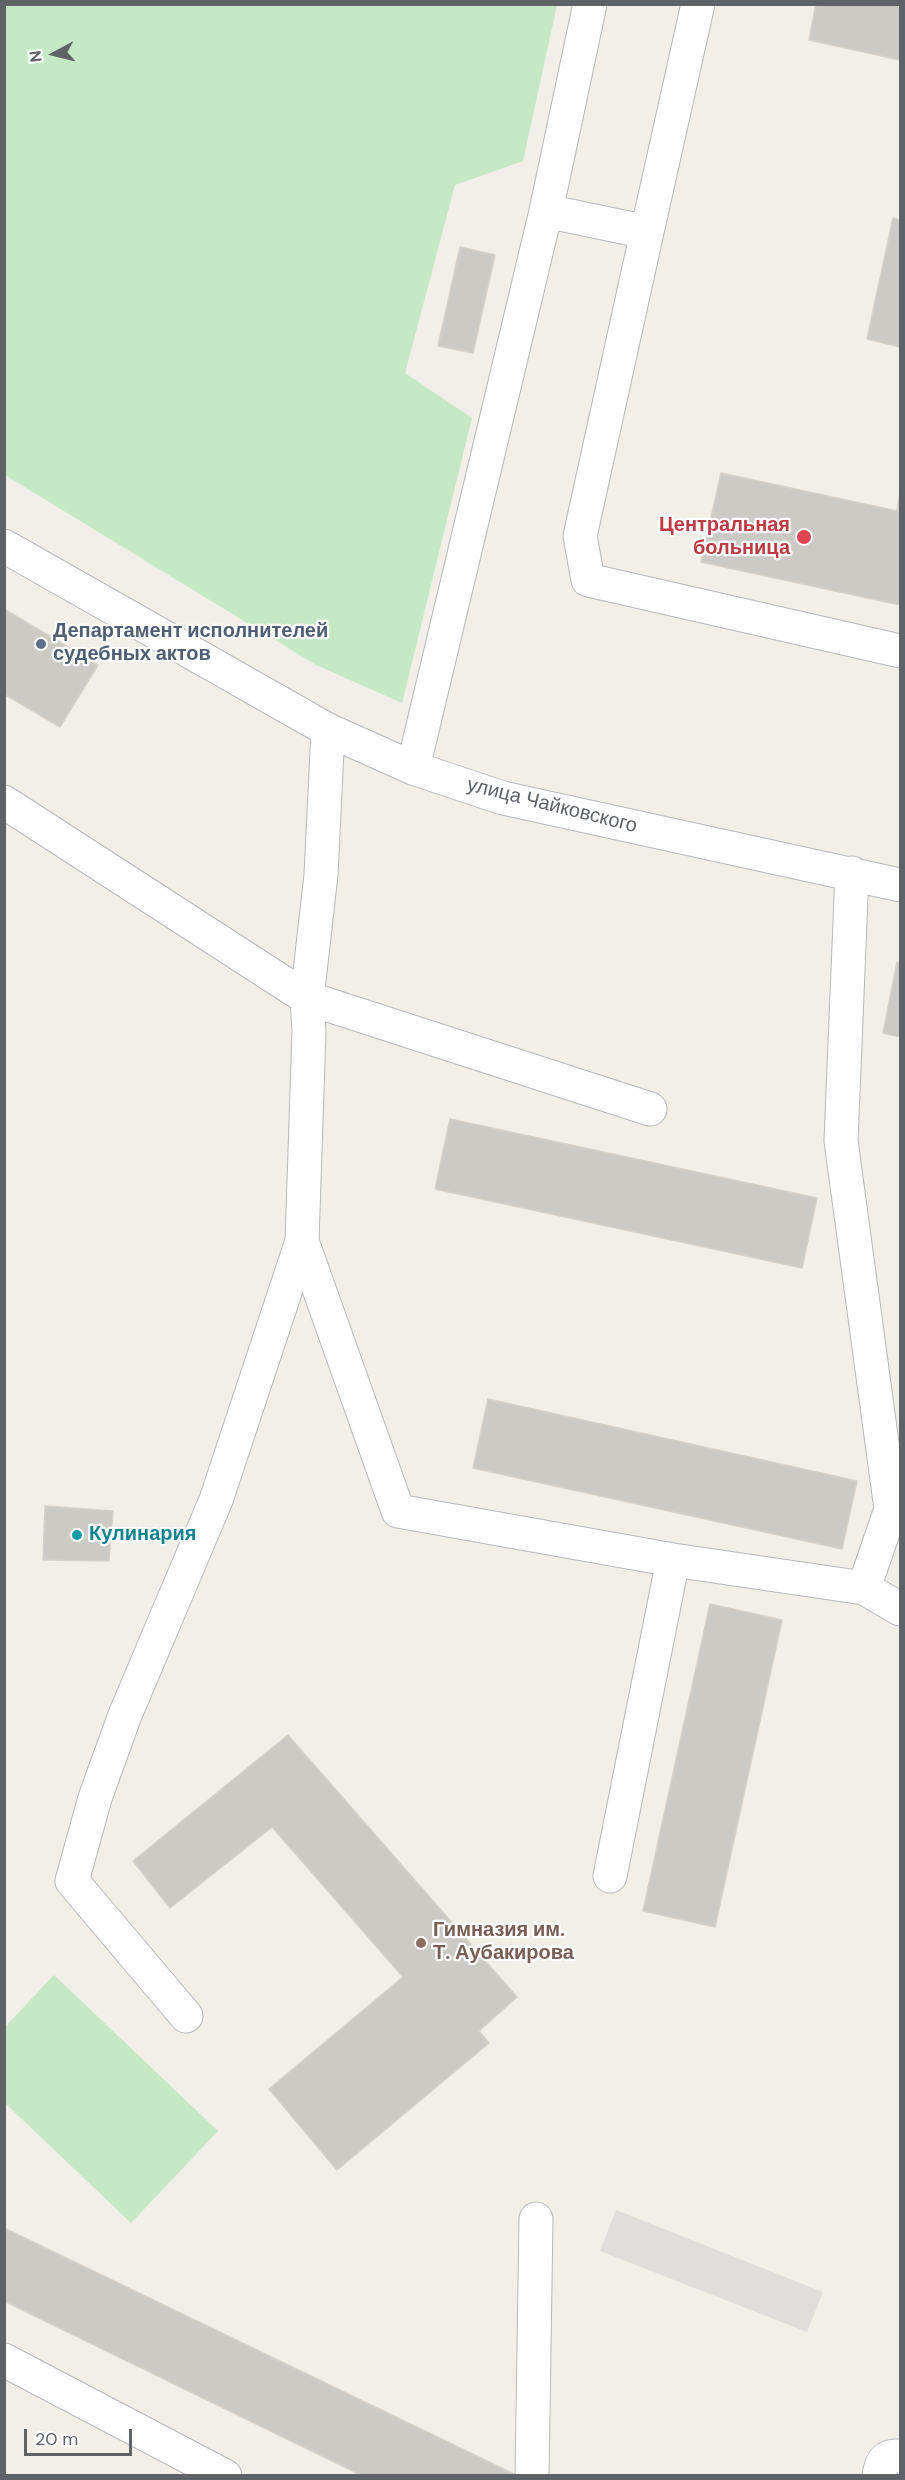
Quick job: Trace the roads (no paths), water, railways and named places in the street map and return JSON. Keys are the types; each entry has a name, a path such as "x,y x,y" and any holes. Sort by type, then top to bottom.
{"street":[{"path":"413,768 546,211 590,4"},
{"path":"698,4 580,536 588,580 900,651"},
{"path":"546,211 647,232"},
{"name":"улица Чайковского","path":"4,546 328,730 413,768 503,798 900,885"},
{"path":"186,2016 72,1881 95,1798 125,1715 216,1500 302,1241 309,1043 307,998 321,875 328,730"},
{"path":"4,802 307,998 650,1109"},
{"path":"852,873 841,1141 891,1509 864,1588"},
{"path":"302,1241 398,1511 674,1560 864,1588 900,1609"},
{"path":"610,1876 674,1560"},
{"path":"532,2475 536,2219"},
{"path":"4,2361 225,2475"},
{"path":"879,2475 880,2464 885,2458 900,2456"}],"place":[{"name":"Центральная больница","path":"804,537"},
{"name":"Департамент исполнителей судебных актов","path":"41,644"},
{"name":"Кулинария","path":"77,1535"},
{"name":"Гимназия им. Т. Аубакирова","path":"421,1943"}]}
